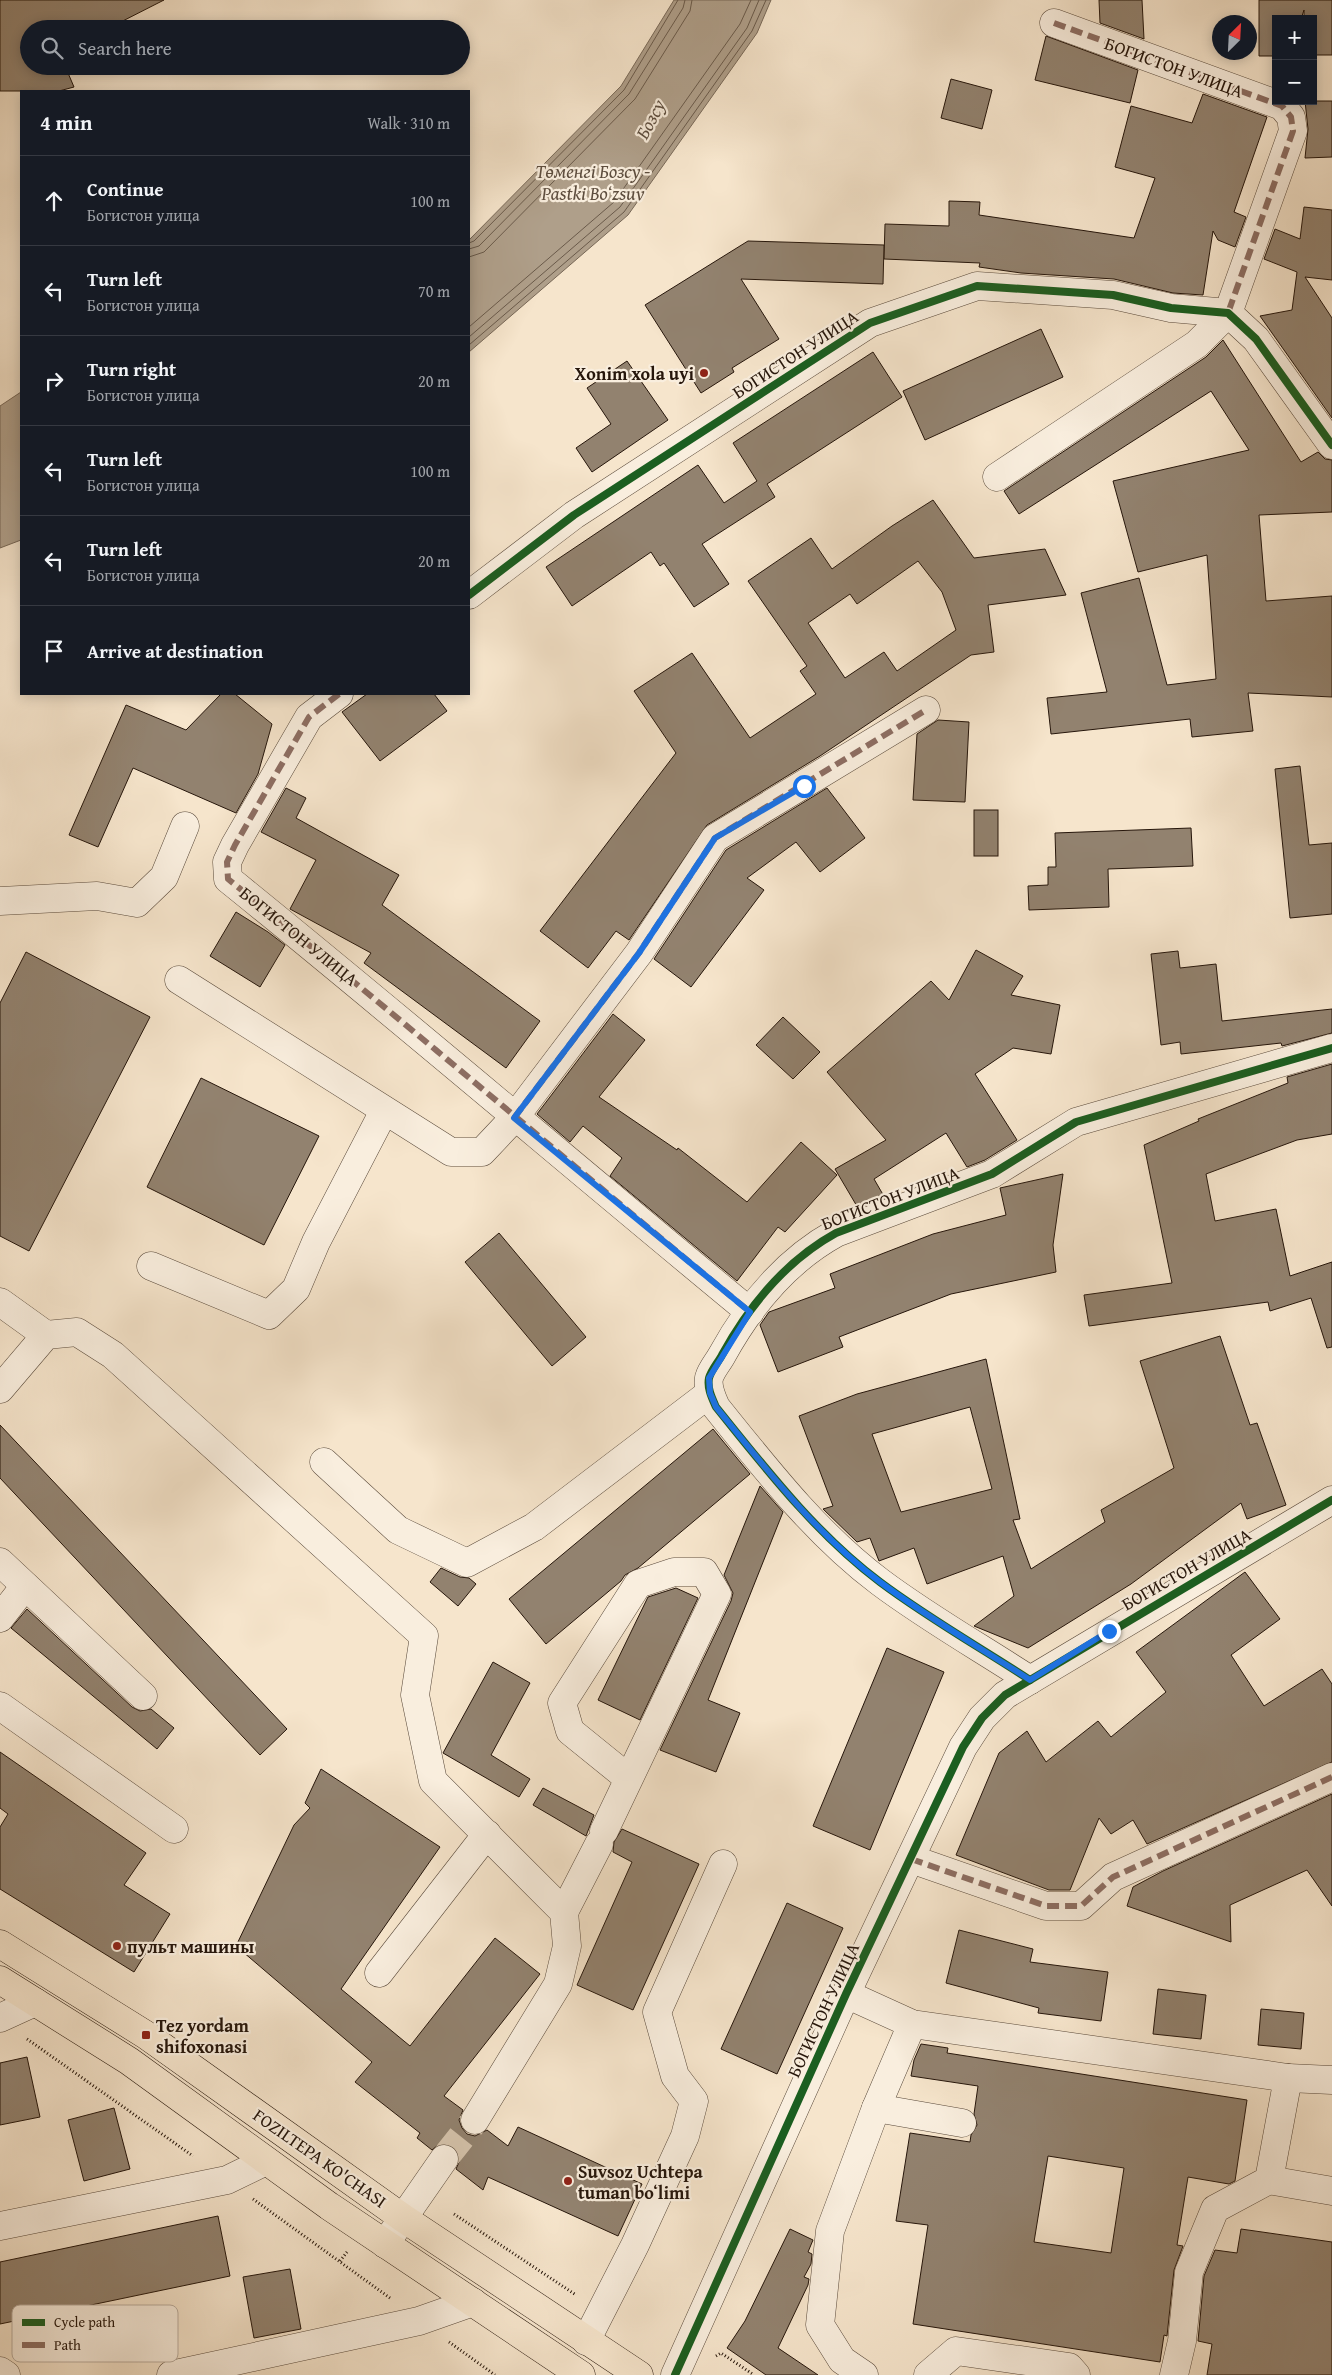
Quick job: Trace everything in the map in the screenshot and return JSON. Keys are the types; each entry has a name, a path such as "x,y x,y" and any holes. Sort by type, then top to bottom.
{"main road":[{"name":"FOZILTEPA KO'CHASI","path":"0,1944 146,2035 403,2218 638,2375"},
{"name":"FOZILTEPA KO'CHASI","path":"0,1980 129,2061 266,2161 385,2244 581,2375"}],"street":[{"name":"БОГИСТОН УЛИЦА","path":"470,594 574,515 870,323 976,286 1112,295 1171,308 1228,313 1293,131 1292,116 1282,106 1054,23"},
{"path":"997,477 1197,344 1228,313 1256,339 1332,445"},
{"name":"БОГИСТОН УЛИЦА","path":"338,695 309,717 235,845 227,862 228,879 372,996 514,1118 750,1312"},
{"path":"179,980 451,1152 482,1152 514,1118 639,953 715,838 926,710"},
{"path":"0,901 97,896 137,903 164,877 186,826"},
{"name":"БОГИСТОН УЛИЦА","path":"710,1393 709,1378 750,1312 788,1267 812,1246 836,1233 992,1174 1076,1122 1332,1048"},
{"path":"151,1266 269,1315 296,1289 316,1242 384,1110"},
{"path":"0,1302 46,1335"},
{"path":"5,1375 46,1335 78,1332 113,1355 424,1636 415,1695 433,1781 564,1912"},
{"path":"324,1462 398,1530 467,1563 534,1527 710,1393 716,1407 776,1482 834,1542 880,1582 1030,1680"},
{"name":"БОГИСТОН УЛИЦА","path":"675,2375 846,1994 963,1747 977,1726 1005,1695 1332,1500"},
{"path":"0,1562 143,1696"},
{"path":"475,2120 558,1984 567,1946 564,1912 717,1594 704,1572 674,1572 638,1584 562,1703 570,1731 628,1778"},
{"path":"0,1618 25,1586"},
{"path":"0,1706 174,1828"},
{"path":"911,1859 1046,1906 1081,1906 1114,1877 1332,1777"},
{"path":"379,1973 486,1834"},
{"path":"586,2341 635,2245 685,2136 694,2101 675,2076 657,2012 724,1864"},
{"path":"846,1994 912,2024 1288,2078 1332,2080"},
{"path":"0,2018 35,2002"},
{"path":"846,2370 820,2324 830,2230 876,2108 912,2024"},
{"path":"1269,2180 1288,2078"},
{"path":"876,2108 962,2123"},
{"path":"385,2244 444,2159"},
{"path":"0,2226 227,2180 266,2161"},
{"path":"1174,2375 1182,2341 1189,2272 1215,2209 1269,2180 1332,2190"},
{"path":"171,2375 419,2321 473,2302"},
{"path":"928,2375 956,2351 1069,2367 1076,2375"},
{"path":"0,2371 6,2375"}],"path":[{"path":"709,2360 721,2354 754,2375"}],"water":[{"name":"Төменгі Бозсу - Pastki Boʻzsuv","path":"674,0 771,0 757,33 628,215 470,351 470,239 621,86"},
{"path":"20,393 20,540 0,548 0,406"}],"building":[{"path":"0,0 164,0 125,20 20,20 20,75 69,75 74,87 63,90 0,91"},
{"path":"1099,0 1142,0 1144,39 1100,23"},
{"path":"1259,0 1332,0 1332,55 1317,55 1317,15 1304,15 1304,10 1302,15 1272,15 1272,56 1259,56"},
{"path":"1046,36 1138,70 1130,103 1035,80"},
{"path":"951,79 992,90 982,129 941,118"},
{"path":"1203,94 1267,117 1234,212 1246,217 1235,247 1218,240 1213,231 1203,295 1173,293 1114,279 1021,273 979,267 980,263 884,259 885,224 949,226 949,201 980,202 979,215 1134,238 1155,178 1115,167 1131,106 1192,123"},
{"path":"1317,101 1332,101 1332,157 1305,158 1308,129 1305,105 1317,105"},
{"path":"1304,207 1332,210 1332,280 1305,277 1332,318 1332,418 1260,316 1292,310 1297,272 1264,259 1275,229 1300,239"},
{"path":"748,241 884,245 883,284 741,279 779,339 732,368 734,372 701,393 645,305"},
{"path":"1041,329 1063,377 925,440 903,391"},
{"path":"1223,340 1301,462 1318,452 1325,459 1332,460 1332,512 1259,515 1266,601 1332,596 1332,697 1248,693 1253,731 1192,737 1190,719 1051,734 1047,698 1107,692 1081,593 1139,578 1167,685 1216,679 1207,555 1138,572 1113,481 1249,450 1211,391 1019,514 1004,491 1206,357"},
{"path":"873,352 902,397 767,484 775,497 702,544 729,584 694,607 664,563 660,566 651,552 572,606 546,567 698,465 724,503 757,481 733,443"},
{"path":"627,361 668,420 592,472 576,448 611,424 587,388"},
{"path":"933,500 974,558 1045,549 1066,595 988,605 994,652 971,655 820,756 707,825 629,940 616,931 588,968 540,931 676,753 634,691 692,653 750,738 816,694 800,671 807,666 748,581 811,538 832,569 892,526","holes":["918,561 942,592 956,630 897,671 884,652 845,678 808,623 850,594 857,604"]},
{"path":"220,695 236,695 272,724 258,774 236,813 133,768 98,847 69,835 126,705 186,730"},
{"path":"366,695 435,695 447,711 380,761 342,712"},
{"path":"938,720 969,722 965,802 913,800 917,734"},
{"path":"1300,766 1309,845 1332,843 1332,914 1290,918 1275,769"},
{"path":"286,788 306,798 296,818 399,875 382,905 540,1021 506,1068 364,963 371,953 290,909 316,860 261,832"},
{"path":"827,788 865,838 820,872 796,842 747,878 764,890 691,987 654,959 726,850"},
{"path":"974,810 998,810 998,856 974,856"},
{"path":"1191,828 1193,866 1108,869 1109,907 1029,910 1028,886 1048,885 1048,867 1056,867 1055,833"},
{"path":"236,912 285,945 260,987 210,956"},
{"path":"976,950 1023,976 1011,995 1060,1005 1051,1054 1013,1048 975,1074 1017,1140 985,1160 967,1167 946,1133 874,1179 885,1198 858,1208 835,1169 886,1140 827,1072 931,981 949,1000"},
{"path":"1178,951 1180,968 1216,964 1222,1021 1332,1009 1332,1033 1282,1046 1281,1043 1181,1054 1180,1042 1161,1045 1151,954"},
{"path":"26,952 150,1017 29,1251 0,1236 0,1003"},
{"path":"613,1014 645,1040 599,1097 677,1150 678,1148 747,1202 801,1142 837,1175 785,1232 778,1227 737,1281 610,1176 622,1158 583,1126 570,1142 537,1114"},
{"path":"783,1017 820,1052 793,1079 756,1045"},
{"path":"1332,1064 1332,1134 1297,1140 1206,1174 1215,1221 1276,1209 1290,1276 1332,1262 1332,1347 1327,1348 1311,1298 1270,1311 1268,1302 1089,1326 1084,1295 1172,1283 1144,1145 1199,1121 1198,1119 1288,1083 1287,1077"},
{"path":"201,1078 319,1136 264,1245 147,1187"},
{"path":"1063,1174 1053,1245 1056,1272 951,1294 839,1337 843,1347 778,1372 760,1325 769,1312 835,1288 830,1274 933,1234 1006,1215 1000,1188"},
{"path":"499,1233 586,1337 552,1366 465,1262"},
{"path":"1220,1336 1250,1425 1257,1423 1286,1505 1247,1519 1241,1503 1131,1584 1028,1648 974,1626 1014,1596 1003,1556 927,1584 914,1548 879,1561 870,1538 857,1542 823,1509 833,1506 799,1416 857,1394 986,1359 1020,1519 1013,1520 1031,1569 1105,1522 1101,1510 1174,1468 1140,1361","holes":["970,1407 992,1489 901,1512 872,1434"]},
{"path":"0,1425 287,1729 260,1755 0,1478"},
{"path":"713,1429 750,1474 638,1568 625,1575 621,1581 546,1644 509,1599"},
{"path":"760,1486 783,1512 708,1700 740,1713 716,1772 660,1750 731,1601 733,1593 724,1575"},
{"path":"441,1568 460,1577 469,1578 476,1584 458,1606 430,1582"},
{"path":"1245,1572 1280,1619 1231,1655 1264,1706 1322,1669 1332,1684 1332,1762 1147,1844 1133,1820 1111,1834 1099,1818 1070,1890 1049,1890 956,1855 999,1753 1027,1731 1046,1762 1098,1721 1111,1737 1166,1692 1136,1652"},
{"path":"676,1588 698,1598 640,1720 598,1700 648,1597"},
{"path":"27,1609 132,1707 140,1711 151,1709 174,1728 157,1749 11,1628"},
{"path":"887,1648 944,1672 870,1850 813,1826"},
{"path":"493,1662 530,1683 491,1755 530,1779 519,1797 443,1753"},
{"path":"0,1752 146,1853 124,1885 170,1914 134,1972 0,1889 0,1827 8,1814 0,1808"},
{"path":"321,1769 440,1847 341,1989 410,2046 495,1938 540,1974 444,2096 463,2110 459,2120 467,2134 475,2136 487,2130 508,2146 518,2127 642,2184 618,2236 488,2177 483,2190 456,2169 460,2160 453,2146 445,2143 438,2145 432,2150 417,2138 420,2133 355,2082 372,2062 236,1946 294,1825 310,1808 305,1803"},
{"path":"543,1788 594,1815 586,1836 533,1805"},
{"path":"1332,1794 1332,1906 1307,1870 1230,1905 1231,1942 1127,1906 1133,1887 1163,1871"},
{"path":"622,1829 699,1864 633,2010 577,1985 632,1862 613,1852 614,1842"},
{"path":"787,1903 843,1928 777,2074 721,2049"},
{"path":"959,1930 1033,1949 1030,1962 1108,1972 1101,2021 1038,2013 1039,2008 946,1983"},
{"path":"1158,1989 1206,1995 1201,2039 1153,2034"},
{"path":"1261,2009 1304,2013 1301,2049 1258,2045"},
{"path":"921,2044 948,2048 947,2053 1247,2100 1235,2181 1229,2184 1188,2177 1177,2245 1183,2246 1174,2270 1167,2336 1164,2335 1160,2362 913,2324 928,2225 896,2221 910,2133 970,2142 971,2135 977,2125 974,2114 978,2086 911,2076 914,2060","holes":["1048,2156 1124,2168 1111,2253 1034,2242"]},
{"path":"27,2057 40,2117 0,2125 0,2063"},
{"path":"114,2108 130,2169 84,2181 68,2120"},
{"path":"218,2216 230,2276 91,2305 12,2305 12,2321 0,2324 0,2262"},
{"path":"790,2229 813,2240 808,2252 812,2254 811,2264 804,2277 809,2279 808,2285 778,2348 818,2375 766,2375 727,2348 745,2321"},
{"path":"1241,2229 1332,2242 1332,2375 1207,2375 1212,2344 1198,2341 1204,2276 1215,2250 1237,2253"},
{"path":"290,2269 301,2329 254,2338 243,2277"}],"tunnel":[{"path":"444,2159 475,2120"}],"marked path":[{"path":"1054,23 1282,106 1291,117 1293,131 1228,313"},
{"path":"338,695 309,717 235,845 227,862 228,879 750,1312"},
{"path":"514,1118 639,953 715,838 926,710"},
{"path":"911,1859 1046,1906 1081,1906 1113,1877 1332,1777"}],"cycle path":[{"path":"470,594 574,515 870,323 977,286 1113,295 1171,308 1228,313 1256,339 1332,445"},
{"path":"1030,1680 898,1595 834,1543 793,1500 716,1407 710,1393 709,1378 711,1372 744,1319 771,1286 801,1257 836,1233 992,1174 1076,1122 1332,1048"},
{"path":"675,2375 846,1994 963,1747 982,1718 1005,1695 1332,1500"}],"place":[{"name":"Xonim xola uyi","path":"704,373"},
{"name":"пульт машины","path":"117,1946"},
{"name":"Tez yordam shifoxonasi","path":"146,2035"},
{"name":"Suvsoz Uchtepa tuman boʻlimi","path":"568,2181"}],"route":[{"path":"804,786 715,838 639,953 514,1118 750,1312 729,1342 709,1378 710,1393 716,1407 776,1482 834,1542 880,1582 1030,1680 1109,1631"}],"water label":[{"name":"Бозсу","path":"650,119"}]}
